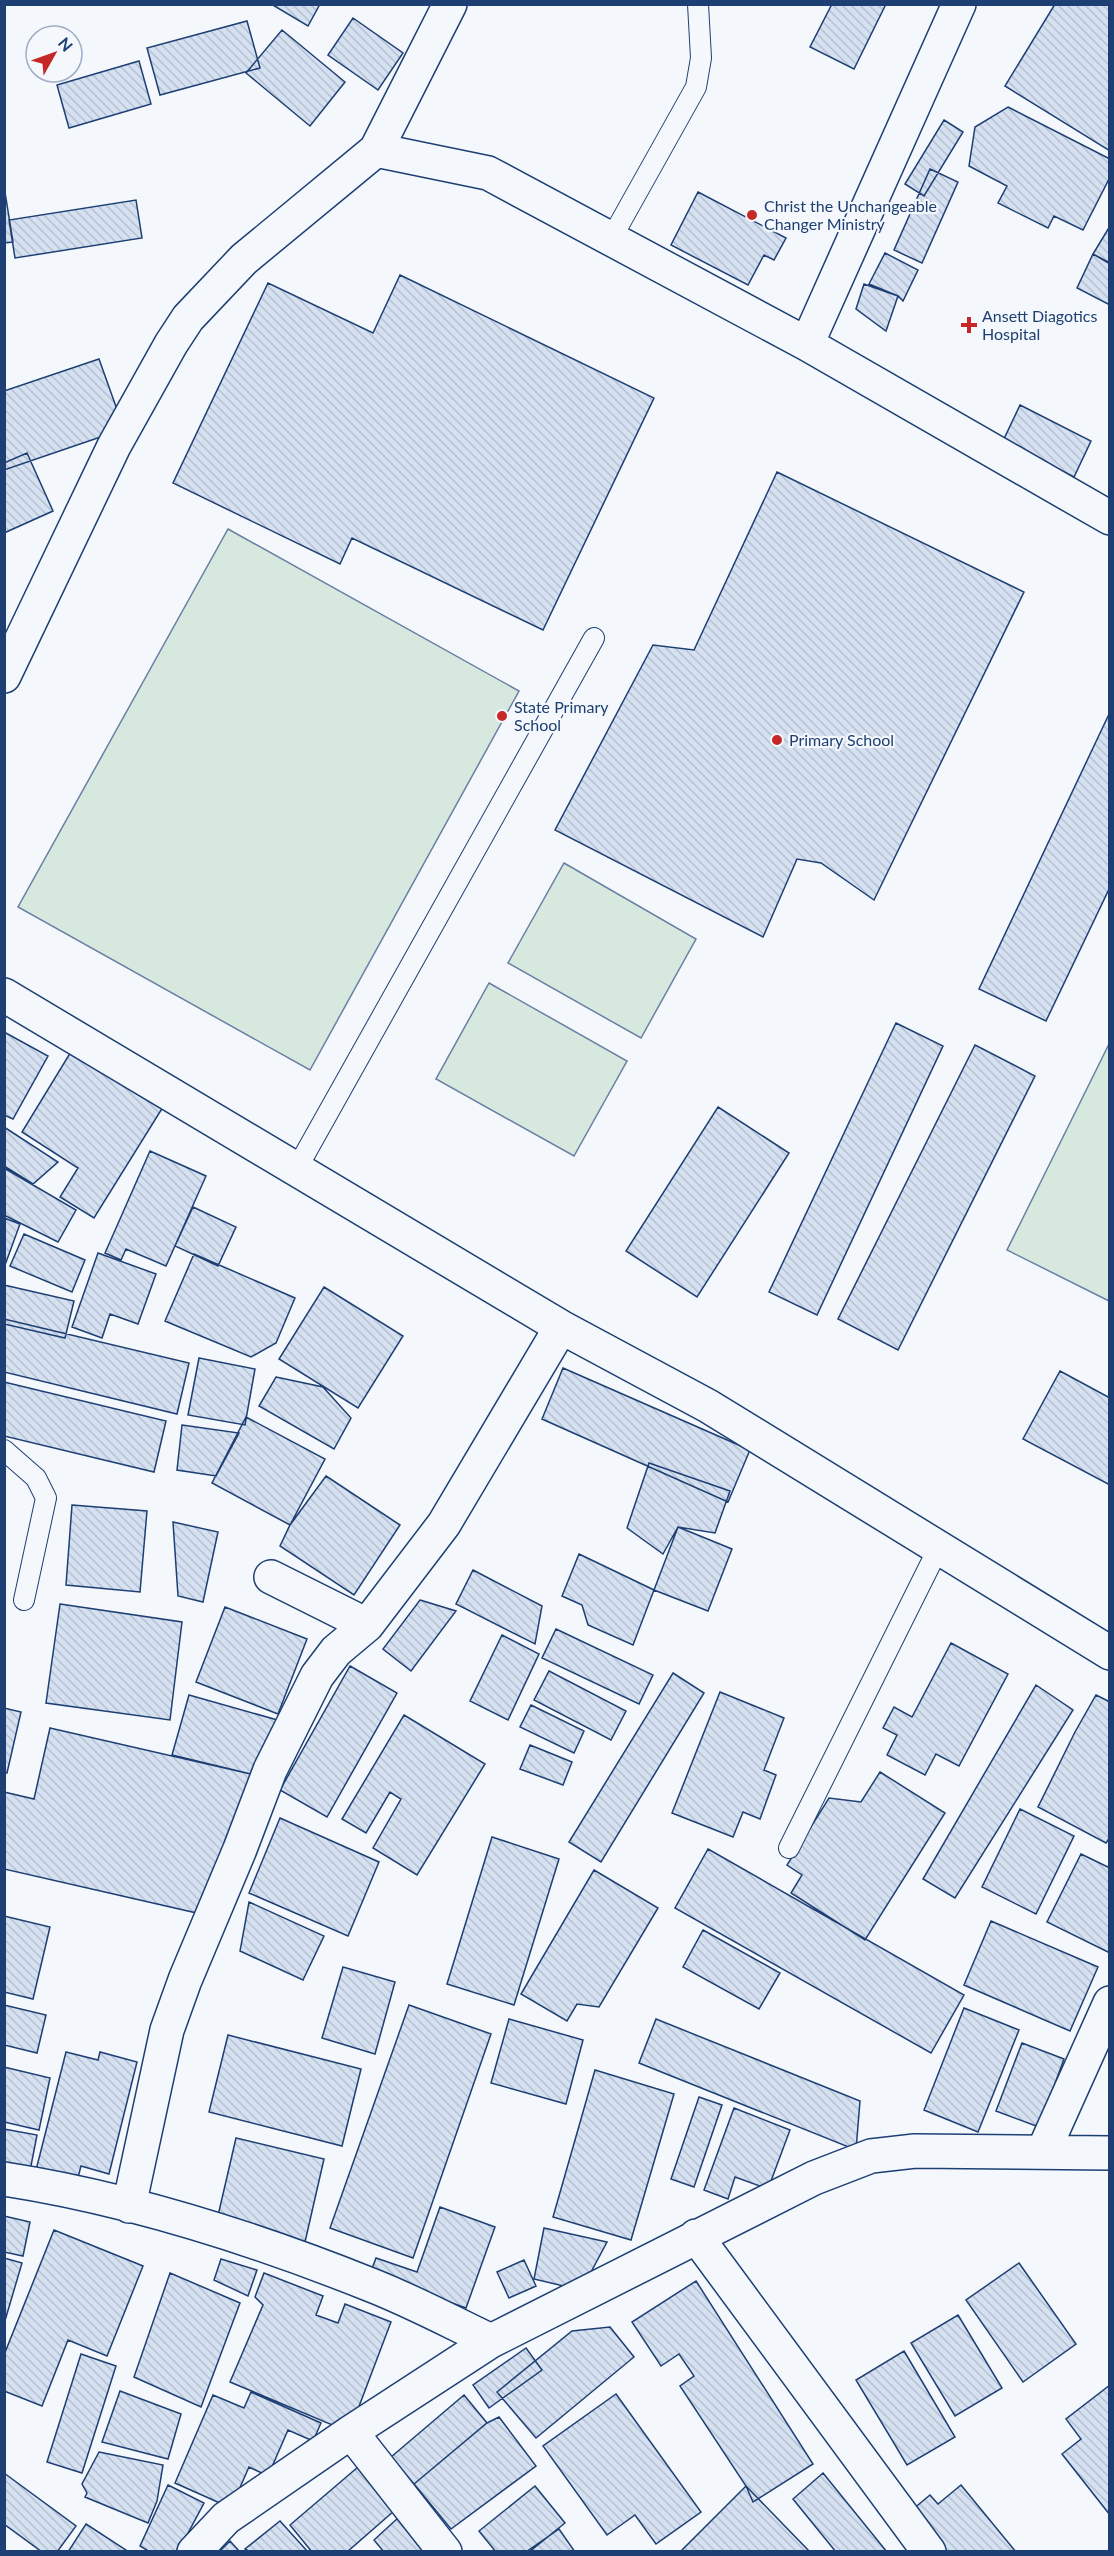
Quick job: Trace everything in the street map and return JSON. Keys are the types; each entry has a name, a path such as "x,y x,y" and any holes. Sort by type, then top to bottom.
{"street":[{"path":"4,676 114,446 188,318 244,260 376,150 450,4"},
{"path":"807,344 958,4"},
{"path":"376,150 488,173 807,344 1110,518"},
{"path":"4,996 561,1327 708,1406 1110,1653"},
{"path":"129,2206 167,2030 270,1770 317,1676 336,1651 367,1625 444,1524 561,1327"},
{"path":"271,1577 367,1625"},
{"path":"1043,2152 1110,2002"},
{"path":"194,2552 226,2518 351,2432 491,2341 814,2178 871,2156 915,2151 1110,2153"},
{"path":"4,2179 64,2188 217,2230 372,2285 491,2341"},
{"path":"696,2236 929,2552"},
{"path":"351,2432 445,2552"}],"lane":[{"path":"611,239 696,87 700,58 698,4"},
{"path":"296,1170 594,638"},
{"path":"4,1450 36,1478 46,1498 24,1600"},
{"path":"789,1848 939,1547"}],"shaded area":[{"path":"228,529 519,691 310,1070 18,907"},
{"path":"564,863 696,939 641,1038 508,963"},
{"path":"489,983 627,1061 574,1156 436,1079"},
{"path":"1109,1044 1109,1301 1007,1250"}],"building":[{"path":"271,4 320,4 308,26"},
{"path":"832,4 886,4 854,69 810,47"},
{"path":"1055,4 1110,4 1110,151 1005,86"},
{"path":"353,18 403,53 378,90 328,55"},
{"path":"247,21 260,68 160,95 147,48"},
{"path":"282,30 345,82 310,126 246,73"},
{"path":"139,61 151,104 69,128 57,85 84,84 84,77"},
{"path":"1008,107 1110,159 1110,177 1083,230 1054,216 1048,228 998,203 1007,186 969,166 975,127"},
{"path":"944,120 963,132 924,196 905,184"},
{"path":"930,169 958,182 922,263 894,250"},
{"path":"4,186 13,242 4,243"},
{"path":"698,192 786,238 774,260 764,255 748,285 671,245"},
{"path":"136,200 142,238 15,258 9,220"},
{"path":"1110,226 1110,264 1093,254"},
{"path":"885,253 918,270 903,301 898,296 869,284"},
{"path":"1093,254 1110,263 1110,305 1077,288"},
{"path":"400,275 654,398 543,630 352,538 340,564 173,483 268,283 373,333"},
{"path":"864,284 898,296 886,331 856,309"},
{"path":"99,359 124,429 4,470 4,391"},
{"path":"1020,405 1091,441 1074,477 1003,441"},
{"path":"27,453 53,511 4,533 4,463"},
{"name":"Primary School","path":"777,472 1024,592 874,900 821,863 797,859 763,937 555,830 653,645 694,650"},
{"path":"1110,712 1110,887 1046,1021 979,989"},
{"path":"896,1023 943,1046 817,1315 769,1292"},
{"path":"4,1032 48,1056 13,1119 4,1115"},
{"path":"975,1045 1035,1076 898,1350 838,1319"},
{"path":"72,1050 163,1107 94,1218 60,1197 78,1168 22,1132"},
{"path":"718,1107 789,1153 697,1297 626,1251"},
{"path":"4,1127 58,1162 33,1184 4,1166"},
{"path":"150,1151 206,1176 166,1266 126,1249 121,1260 105,1253"},
{"path":"4,1168 76,1210 58,1242 4,1215"},
{"path":"193,1207 236,1227 218,1266 175,1246"},
{"path":"4,1218 20,1224 5,1265 4,1265"},
{"path":"24,1234 85,1260 72,1292 10,1266"},
{"path":"98,1253 156,1274 138,1324 110,1314 102,1338 72,1327"},
{"path":"194,1254 295,1298 276,1343 251,1357 165,1321"},
{"path":"4,1285 74,1301 65,1338 4,1324"},
{"path":"324,1287 403,1336 358,1408 279,1359"},
{"path":"4,1319 189,1363 177,1414 4,1372"},
{"path":"199,1358 255,1369 245,1425 188,1415"},
{"path":"563,1368 750,1450 728,1502 542,1419"},
{"path":"1060,1371 1110,1398 1110,1485 1023,1439"},
{"path":"276,1377 323,1387 351,1418 334,1449 259,1406"},
{"path":"4,1382 166,1421 154,1472 4,1436"},
{"path":"246,1417 325,1459 290,1525 212,1483"},
{"path":"182,1425 239,1433 216,1476 177,1470"},
{"path":"649,1463 730,1491 715,1533 678,1527 663,1554 627,1528"},
{"path":"326,1476 400,1525 354,1595 280,1546 290,1525"},
{"path":"72,1505 147,1511 140,1592 66,1585"},
{"path":"173,1522 218,1532 203,1602 178,1596"},
{"path":"678,1527 732,1549 708,1611 654,1590"},
{"path":"579,1554 654,1590 633,1645 588,1625 582,1605 562,1596"},
{"path":"473,1570 542,1606 535,1644 456,1604"},
{"path":"420,1600 456,1611 411,1671 383,1649"},
{"path":"60,1604 182,1622 170,1720 46,1703"},
{"path":"225,1607 307,1639 278,1714 196,1682"},
{"path":"556,1629 653,1675 639,1704 542,1658"},
{"path":"502,1635 539,1654 508,1720 470,1701"},
{"path":"951,1643 1008,1674 959,1766 936,1754 925,1775 887,1755 897,1735 883,1728 894,1707 912,1717"},
{"path":"350,1666 397,1693 327,1817 280,1790"},
{"path":"549,1671 626,1711 611,1740 534,1700"},
{"path":"673,1673 704,1693 601,1862 569,1842"},
{"path":"1036,1685 1073,1710 955,1898 923,1879"},
{"path":"720,1692 784,1718 764,1770 776,1775 760,1819 743,1812 733,1837 672,1813"},
{"path":"189,1695 281,1721 255,1775 172,1755"},
{"path":"1096,1695 1110,1702 1110,1837 1106,1843 1038,1807"},
{"path":"531,1705 584,1731 574,1753 520,1727"},
{"path":"4,1708 21,1712 7,1773 4,1773"},
{"path":"404,1715 485,1764 417,1875 373,1848 401,1799 390,1792 366,1833 342,1819"},
{"path":"50,1728 255,1775 223,1919 4,1869 4,1792 34,1799"},
{"path":"530,1745 572,1762 563,1785 520,1769"},
{"path":"880,1772 945,1813 865,1940 791,1893 802,1875 787,1865 829,1798 861,1802"},
{"path":"1020,1809 1074,1836 1036,1914 982,1887"},
{"path":"280,1818 379,1862 348,1936 249,1893"},
{"path":"492,1837 559,1859 514,2005 447,1984"},
{"path":"708,1849 964,1995 931,2053 675,1908"},
{"path":"1081,1854 1110,1868 1110,1953 1047,1922"},
{"path":"594,1870 658,1908 599,2007 577,2004 567,2021 521,1994"},
{"path":"249,1902 324,1936 303,1980 240,1951"},
{"path":"4,1916 50,1927 33,1999 4,1992"},
{"path":"991,1921 1098,1967 1070,2031 964,1985"},
{"path":"703,1930 780,1973 759,2009 683,1967"},
{"path":"343,1967 395,1982 375,2054 322,2038"},
{"path":"4,2005 46,2015 37,2053 4,2045"},
{"path":"409,2005 491,2034 413,2258 330,2228"},
{"path":"964,2008 1019,2030 978,2132 924,2110"},
{"path":"509,2019 583,2040 566,2104 491,2083"},
{"path":"656,2019 860,2101 856,2150 639,2063"},
{"path":"228,2035 361,2069 342,2146 209,2112"},
{"path":"1022,2043 1064,2059 1039,2127 996,2111"},
{"path":"66,2052 98,2060 100,2052 137,2062 109,2174 81,2166 76,2185 35,2174"},
{"path":"4,2067 50,2078 39,2130 4,2122"},
{"path":"595,2070 674,2094 631,2240 553,2217"},
{"path":"699,2097 722,2105 694,2187 671,2179"},
{"path":"734,2108 790,2130 768,2189 735,2177 728,2199 704,2190"},
{"path":"4,2129 37,2135 29,2176 4,2171"},
{"path":"236,2138 324,2159 305,2242 217,2220"},
{"path":"440,2207 495,2227 466,2308 370,2274 376,2258 417,2272"},
{"path":"4,2216 30,2222 23,2256 4,2252"},
{"path":"544,2228 607,2242 591,2272 572,2288 534,2279"},
{"path":"54,2230 143,2266 107,2356 68,2340 42,2406 4,2391 4,2355"},
{"path":"4,2258 22,2263 4,2324"},
{"path":"221,2259 257,2270 248,2296 214,2280"},
{"path":"524,2260 536,2286 509,2298 497,2272"},
{"path":"1019,2263 1076,2344 1023,2382 966,2300"},
{"path":"170,2273 240,2303 201,2407 134,2377"},
{"path":"264,2273 323,2296 316,2315 338,2323 345,2304 391,2322 358,2409 337,2427 230,2382 263,2305 255,2297"},
{"path":"696,2281 813,2464 753,2502 746,2486 680,2386 694,2376 679,2354 661,2366 632,2322"},
{"path":"958,2315 1002,2388 955,2416 911,2343"},
{"path":"610,2327 634,2357 536,2438 497,2392 572,2331"},
{"path":"526,2348 542,2370 489,2408 473,2385"},
{"path":"904,2351 955,2437 907,2465 856,2380"},
{"path":"81,2354 116,2366 82,2473 47,2462"},
{"path":"1110,2385 1110,2515 1062,2454 1081,2439 1066,2419"},
{"path":"120,2391 181,2414 168,2459 102,2442"},
{"path":"251,2392 321,2423 313,2441 288,2430 268,2476 249,2467 231,2508 175,2483 213,2395 244,2408"},
{"path":"616,2394 701,2512 656,2544 635,2515 607,2535 543,2446"},
{"path":"464,2395 487,2423 414,2484 391,2457"},
{"path":"499,2417 536,2466 451,2529 414,2484 487,2423"},
{"path":"99,2452 163,2465 157,2501 148,2523 85,2497 87,2493 82,2484"},
{"path":"358,2467 394,2511 347,2552 312,2552 290,2525"},
{"path":"4,2473 76,2526 57,2552 42,2552 4,2524"},
{"path":"823,2473 887,2552 836,2552 793,2499"},
{"path":"168,2485 204,2503 178,2552 150,2552 140,2546"},
{"path":"961,2485 1016,2552 947,2552 912,2510 930,2495 938,2504"},
{"path":"535,2486 565,2523 529,2552 496,2552 479,2531"},
{"path":"746,2486 810,2552 680,2552"},
{"path":"399,2517 428,2552 384,2552 374,2540"},
{"path":"280,2521 308,2552 250,2552 245,2549"},
{"path":"86,2524 129,2552 68,2552"},
{"path":"559,2529 575,2552 526,2552"},
{"path":"230,2541 240,2552 219,2552"}],"place":[{"name":"Christ the Unchangeable Changer Ministry","path":"752,215"},
{"name":"Ansett Diagotics Hospital","path":"969,325"},
{"name":"State Primary School","path":"502,716"},
{"name":"Primary School","path":"777,740"}]}
